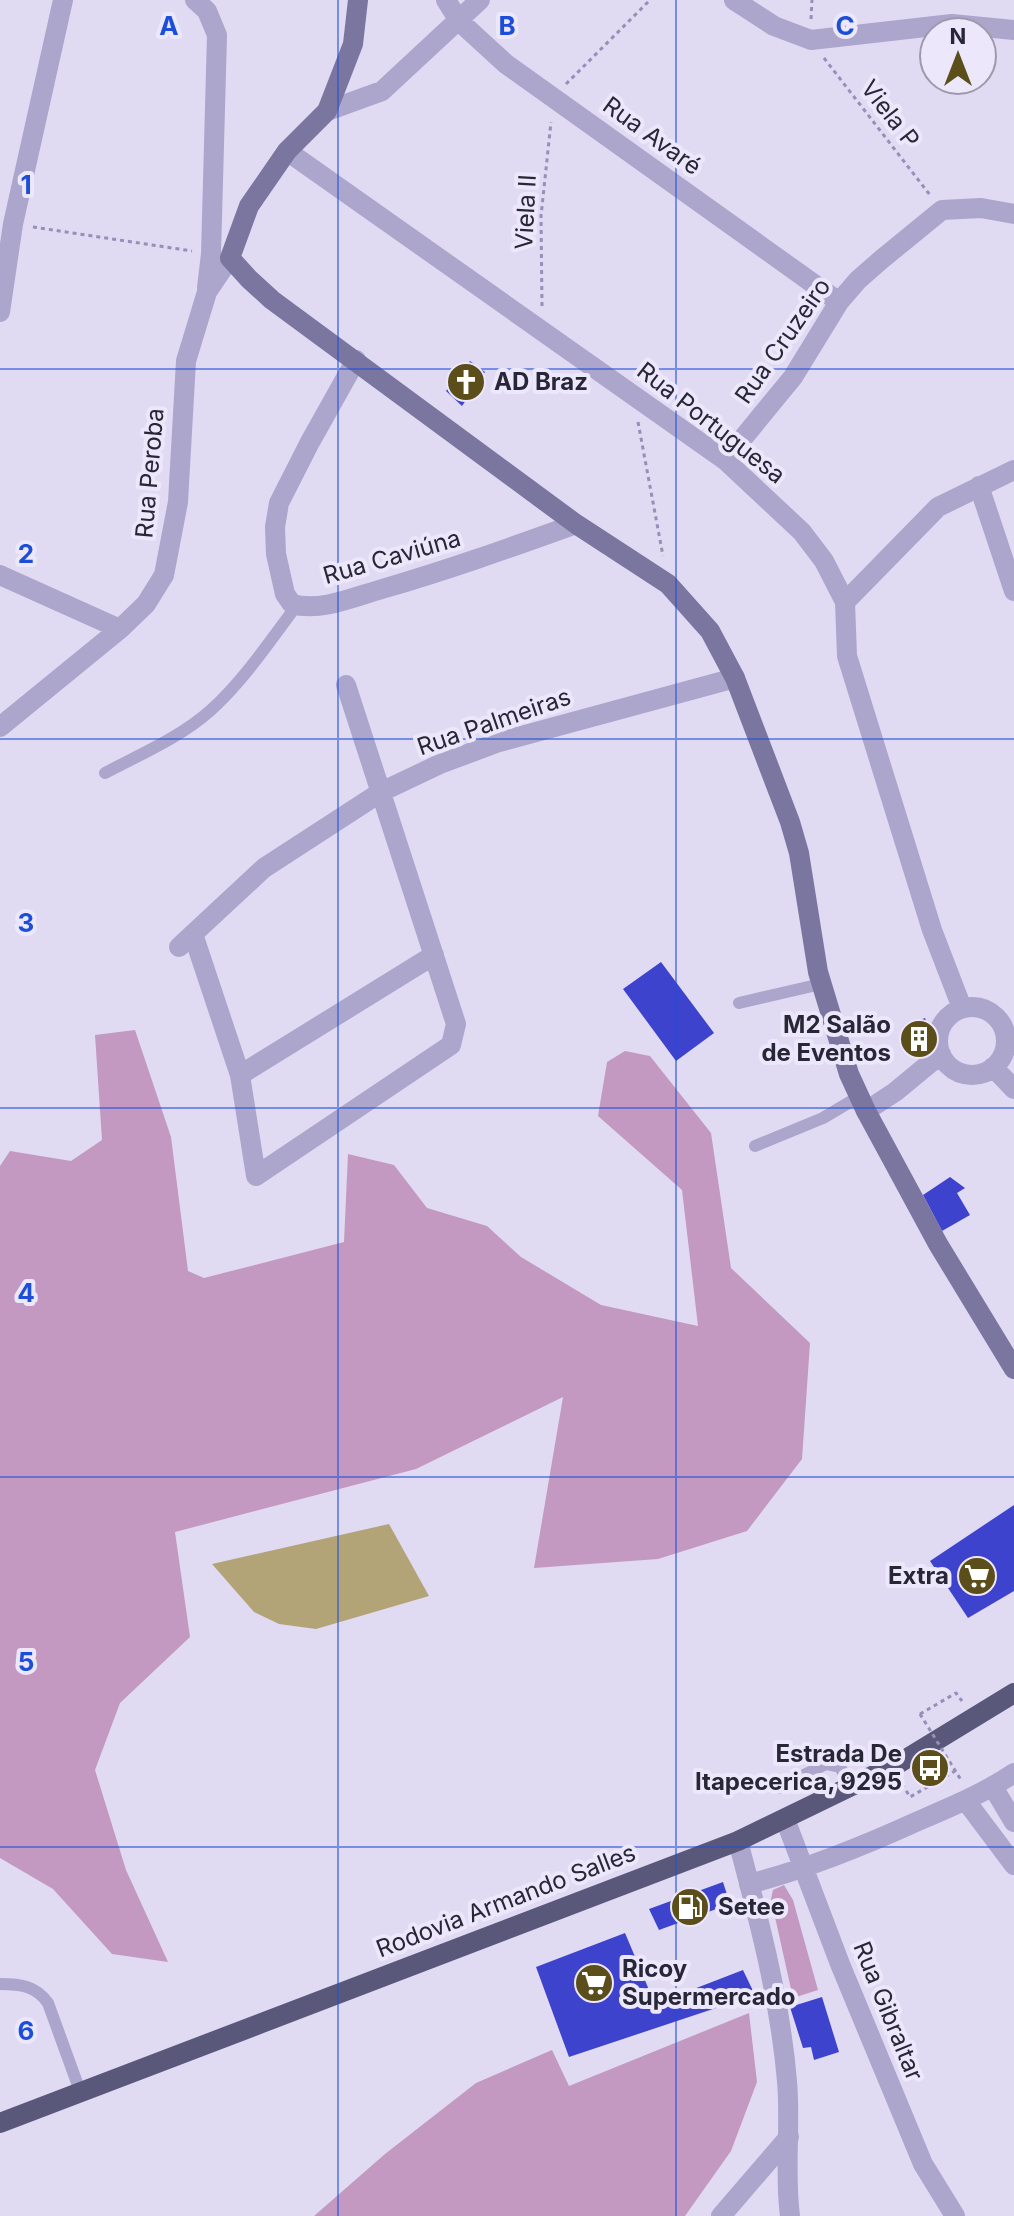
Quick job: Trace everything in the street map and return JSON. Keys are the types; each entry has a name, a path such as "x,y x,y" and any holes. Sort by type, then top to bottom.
{"main road":[{"path":"358,0 353,44 327,111 287,151 249,206 220,256 259,289 576,524 668,584 710,631 735,678 790,822 799,853 821,984 839,1045 863,1104 938,1244 1014,1369"},
{"name":"Rodovia Armando Salles","path":"0,2123 738,1841 901,1762 1014,1693"}],"street":[{"path":"0,312 7,227 63,0"},
{"path":"195,0 207,11 217,35 220,256"},
{"name":"Rua Avaré","path":"446,0 459,21 506,64 839,302"},
{"path":"327,111 382,91 480,0"},
{"path":"734,0 774,26 811,40 952,24 1014,30"},
{"name":"Rua Portuguesa","path":"287,151 725,460 802,532 824,561 845,602 847,656 932,930 962,1008"},
{"path":"942,210 981,208 1014,214"},
{"name":"Rua Cruzeiro","path":"725,460 771,407 839,302 858,280 942,210"},
{"name":"Rua Peroba","path":"0,727 120,629 146,604 164,575 178,502 186,361 220,256"},
{"name":"Rua Caviúna","path":"356,360 279,503 275,527 276,554 288,600 297,605 328,605 445,571 576,524"},
{"path":"845,602 938,507 1014,470"},
{"path":"979,486 1014,591"},
{"path":"0,575 120,629"},
{"name":"Rua Palmeiras","path":"240,1075 186,941 264,868 381,792 440,764 499,742 735,678"},
{"path":"346,685 434,955 456,1024 451,1045 256,1176 240,1075 434,955"},
{"path":"962,1008 983,1008 992,1013 1004,1030 1005,1050 993,1067 984,1072 964,1074 946,1063 941,1054 939,1034 944,1021 962,1008"},
{"path":"863,1104 895,1092 941,1054"},
{"path":"993,1067 1014,1089"},
{"path":"749,1884 805,1868 966,1801 1014,1773"},
{"path":"993,1787 1014,1822"},
{"path":"966,1801 1014,1865"},
{"name":"Rua Gibraltar","path":"785,1819 840,1964 923,2164 955,2216"},
{"path":"738,1841 765,1943 779,2017 787,2082 790,2216"},
{"path":"721,2216 789,2137"}],"lane":[{"path":"105,773 181,732 211,710 254,662 297,605"},
{"path":"739,1003 821,984"},
{"path":"755,1146 863,1104"},
{"path":"778,1788 826,1764 840,1767 851,1787"},
{"path":"0,1984 29,1986 40,1992 48,2003 80,2091"}],"path":[{"path":"554,97 650,0"},
{"name":"Viela P","path":"811,40 942,210"},
{"name":"Viela II","path":"543,330 541,216 554,97"},
{"path":"7,227 220,256"},
{"path":"632,393 668,584"},
{"path":"956,1693 920,1714 961,1780"},
{"path":"910,1797 955,1771"}],"shaded area":[{"path":"135,1030 171,1137 188,1271 204,1278 344,1242 348,1154 394,1165 427,1208 487,1226 521,1257 601,1305 698,1326 682,1190 598,1116 607,1062 625,1051 650,1056 711,1133 731,1268 810,1343 802,1459 747,1531 658,1559 534,1568 563,1397 416,1469 175,1532 190,1637 120,1703 95,1770 126,1870 168,1962 112,1954 53,1889 0,1858 0,1166 10,1151 71,1161 102,1140 95,1035"},
{"path":"389,1524 429,1596 316,1629 279,1624 254,1612 212,1564"},
{"path":"784,1885 793,1900 818,1990 793,1998 771,1899 773,1890"},
{"path":"749,2013 757,2082 731,2151 685,2216 314,2216 385,2154 476,2083 552,2050 569,2086"}],"building":[{"name":"AD Braz","path":"470,361 485,372 462,406 446,391"},
{"path":"661,962 714,1033 676,1061 623,989"},
{"name":"M2 Salão de Eventos","path":"925,1018 931,1035 929,1042 916,1055 903,1027"},
{"path":"950,1177 965,1188 957,1193 970,1215 942,1231 923,1195"},
{"name":"Extra","path":"1014,1505 1014,1591 968,1618 930,1561"},
{"name":"Setee","path":"723,1882 730,1904 659,1930 649,1909"},
{"name":"Ricoy Supermercado","path":"625,1933 655,2004 743,1970 755,1995 569,2057 536,1967"},
{"path":"822,1997 839,2052 814,2060 811,2047 803,2048 790,2007"}],"place":[{"name":"AD Braz","path":"466,382"},
{"name":"M2 Salão de Eventos","path":"919,1039"},
{"name":"Extra","path":"977,1576"},
{"name":"Estrada De Itapecerica, 9295","path":"930,1768"},
{"name":"Setee","path":"690,1907"},
{"name":"Ricoy Supermercado","path":"594,1983"}]}
